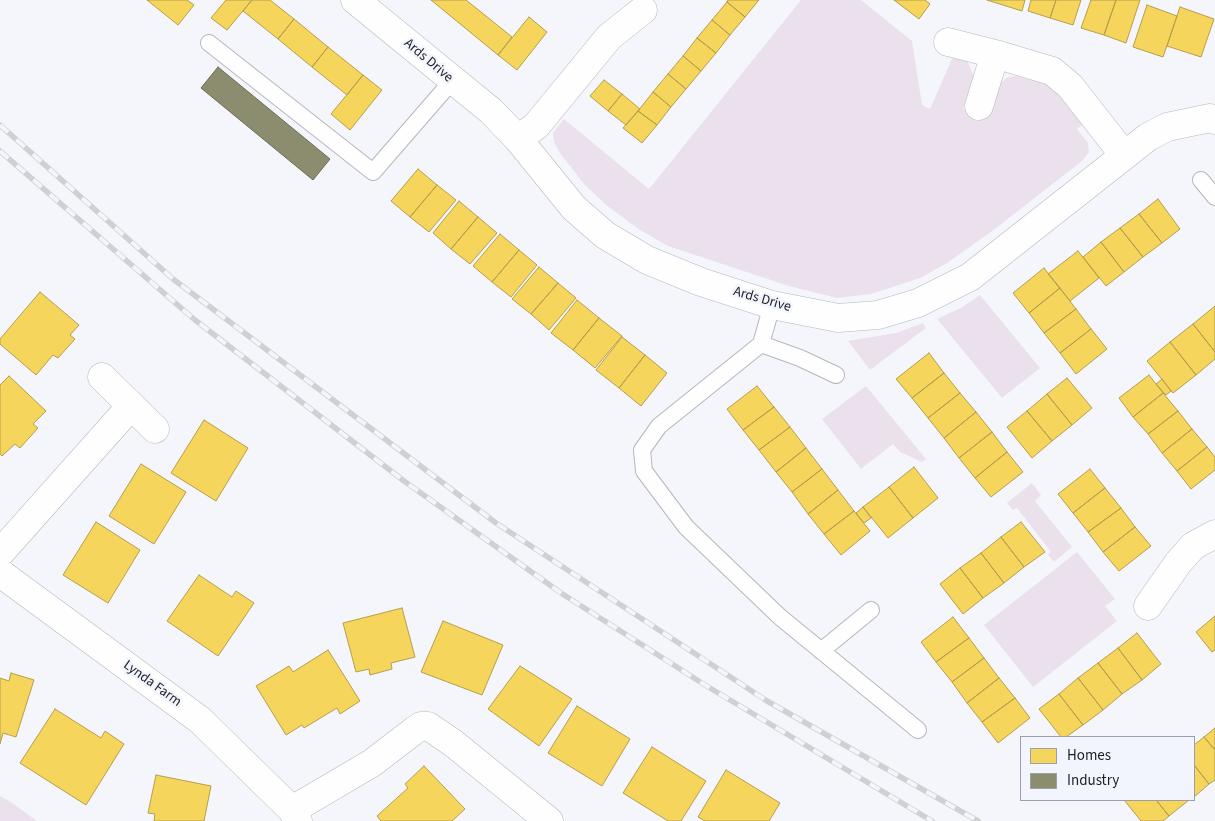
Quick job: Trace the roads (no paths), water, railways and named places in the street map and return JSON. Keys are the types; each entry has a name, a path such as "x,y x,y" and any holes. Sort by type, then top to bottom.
{"street":[{"name":"Ards Drive","path":"355,0 491,111 518,139 574,208 606,235 647,260 701,282 772,305 838,318 878,315 918,303 970,277 1148,137 1167,127 1210,118 1215,120"},
{"path":"518,139 536,126 609,37 643,10"},
{"path":"948,42 1052,71 1070,86 1124,155"},
{"path":"979,106 995,54"},
{"path":"102,377 156,429"},
{"path":"0,553 131,406"},
{"path":"1148,606 1188,551 1215,534"},
{"name":"Lynda Farm","path":"0,572 200,720 295,816 372,763 415,730 421,726 428,726 549,821"}],"lane":[{"path":"210,43 373,172 452,80"},
{"path":"1201,180 1215,197"},
{"path":"772,305 761,344 658,426 642,450 644,472 686,527 780,617 918,730"},
{"path":"761,344 800,358 836,375"},
{"path":"821,651 871,610"}],"railway":[{"path":"0,125 173,279 496,523 767,701 978,821"},
{"path":"0,151 195,320 404,481 561,593 705,685 932,821"}]}
